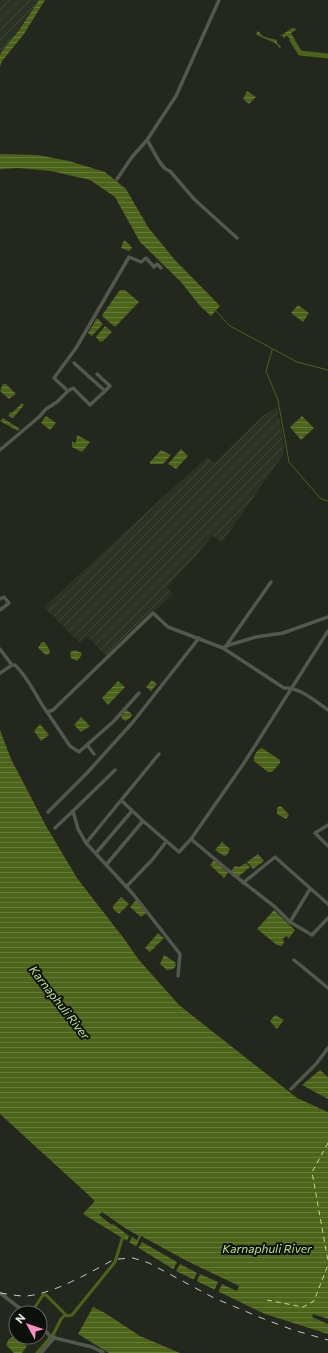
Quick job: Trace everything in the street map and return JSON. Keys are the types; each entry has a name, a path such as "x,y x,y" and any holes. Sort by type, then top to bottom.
{"street":[{"path":"117,179 132,157 147,140 176,96 219,0"},
{"path":"147,140 165,169 170,171 203,207 237,238"},
{"path":"68,391 54,378 76,348 129,257 141,262 146,258 154,267 157,264 161,268"},
{"path":"74,363 105,391"},
{"path":"0,450 72,388 90,405 110,386 97,374"},
{"path":"225,647 271,582"},
{"path":"0,599 4,597 9,603 0,610"},
{"path":"47,712 50,712 58,706 153,613 168,627 225,647 284,688 291,688 302,692 328,710"},
{"path":"225,647 256,637 283,633 328,617"},
{"path":"122,801 166,842 179,852 191,838 244,763 328,631"},
{"path":"48,812 87,773 133,722 199,638"},
{"path":"0,650 12,665 15,665 22,672 70,746 79,752 88,746 114,721 139,693"},
{"path":"0,673 12,665"},
{"path":"88,746 94,754"},
{"path":"86,843 159,754"},
{"path":"55,828 115,770"},
{"path":"73,811 78,829 86,843 133,894 180,954 178,976"},
{"path":"96,853 132,811"},
{"path":"106,865 143,821"},
{"path":"328,825 315,833 328,846"},
{"path":"191,838 229,872 290,922 312,935 328,918"},
{"path":"126,887 152,860 166,842"},
{"path":"243,882 275,858 328,904"},
{"path":"290,922 310,889"},
{"path":"294,960 328,988"},
{"path":"291,1089 316,1064 328,1048"},
{"path":"0,1293 16,1305"},
{"path":"48,1333 52,1337 92,1348 102,1352 101,1353"},
{"path":"41,1353 52,1337"}],"shaded area":[{"path":"0,0 39,0 0,55"},
{"path":"277,407 282,432 284,454 222,542 212,536 196,556 167,587 173,594 106,656 88,637 80,643 44,607 208,457 214,463 261,417"}],"water":[{"path":"39,0 45,0 24,34 2,61 0,67 0,55"},
{"path":"292,28 295,28 296,30 291,33 295,43 287,36 283,38 283,36 280,36"},
{"path":"258,31 264,37 277,40 277,43 281,47 280,48 275,43 257,35 256,34"},
{"path":"247,91 256,97 249,104 243,99"},
{"path":"0,154 38,155 69,161 105,172 126,189 148,227 174,259 220,306 211,316 200,306 181,282 140,242 115,197 90,180 51,171 18,168 0,169"},
{"path":"124,240 132,248 129,251 121,248"},
{"path":"120,290 125,290 139,302 115,327 102,315"},
{"path":"298,305 309,313 303,322 291,313"},
{"path":"97,318 103,324 92,336 88,333"},
{"path":"105,326 112,332 100,342 96,337"},
{"path":"3,384 6,384 16,394 9,399 0,391"},
{"path":"22,403 24,405 13,418 8,416 11,412 12,413"},
{"path":"46,416 56,423 50,430 41,423"},
{"path":"302,416 314,428 301,440 290,427"},
{"path":"3,418 20,429 18,431 0,421"},
{"path":"77,435 90,442 82,452 72,447 72,441 74,443 76,442"},
{"path":"181,449 188,456 176,469 168,464"},
{"path":"161,450 171,455 163,464 150,464 150,462"},
{"path":"44,642 50,651 49,654 46,655 38,648 41,643"},
{"path":"74,650 82,653 77,661 71,658 70,653"},
{"path":"152,680 157,684 151,691 146,687"},
{"path":"118,681 125,687 108,705 102,698"},
{"path":"126,710 131,713 132,716 126,721 122,719 121,715 124,714"},
{"path":"81,717 90,726 81,732 74,725"},
{"path":"40,724 49,735 41,741 34,731"},
{"name":"Karnaphuli River","path":"0,730 11,759 46,826 77,878 139,960 179,1005 297,1098 328,1112 328,1334 265,1314 178,1272 83,1214 94,1202 94,1200 0,1114"},
{"path":"262,748 280,760 280,763 272,772 268,772 254,761 256,753"},
{"path":"280,806 289,815 286,819 277,814 277,808"},
{"path":"222,842 230,849 227,855 224,856 215,850"},
{"path":"258,854 264,861 253,869 247,862"},
{"path":"214,860 228,873 224,878 210,865"},
{"path":"246,863 250,867 238,877 231,871 235,866 239,867"},
{"path":"121,897 129,904 119,914 113,909 113,906"},
{"path":"136,900 146,913 141,917 130,907"},
{"path":"274,910 295,930 289,938 286,936 283,939 284,942 282,946 277,945 257,929"},
{"path":"158,933 164,938 150,952 145,948"},
{"path":"164,955 175,962 176,966 173,969 167,970 160,964"},
{"path":"275,1015 284,1020 277,1029 270,1021"},
{"path":"320,1070 328,1077 328,1099 302,1085"},
{"path":"93,1307 140,1336 180,1353 109,1353 78,1334"},
{"path":"8,1341 8,1345 27,1346 22,1353 14,1353 6,1345"}],"pier":[{"path":"102,1212 139,1236 137,1240 132,1237 128,1244 126,1243 129,1236 99,1215"},
{"path":"141,1236 187,1261 239,1286 237,1291 222,1284 218,1293 214,1291 218,1282 200,1274 196,1283 193,1281 197,1273 180,1264 176,1271 173,1270 177,1262 142,1242 137,1250 135,1249"},
{"path":"313,1314 328,1319 328,1324 312,1317"}],"waterway":[{"path":"292,40 300,53 328,56"},
{"path":"215,310 230,326 297,362 328,370"},
{"path":"272,350 266,371 278,400 289,462 321,499 328,501"},
{"path":"36,1305 43,1295 46,1295 67,1316 72,1315 115,1262 123,1236"},
{"path":"37,1353 54,1333 61,1319 65,1315"}],"ferry route":[{"path":"328,1143 312,1172 328,1261"},
{"path":"267,1300 303,1307 314,1301 328,1265"}],"railway":[{"path":"0,1293 22,1296 35,1295 58,1288 113,1260 133,1258 149,1263 214,1298 259,1317 293,1330 328,1340"}]}
